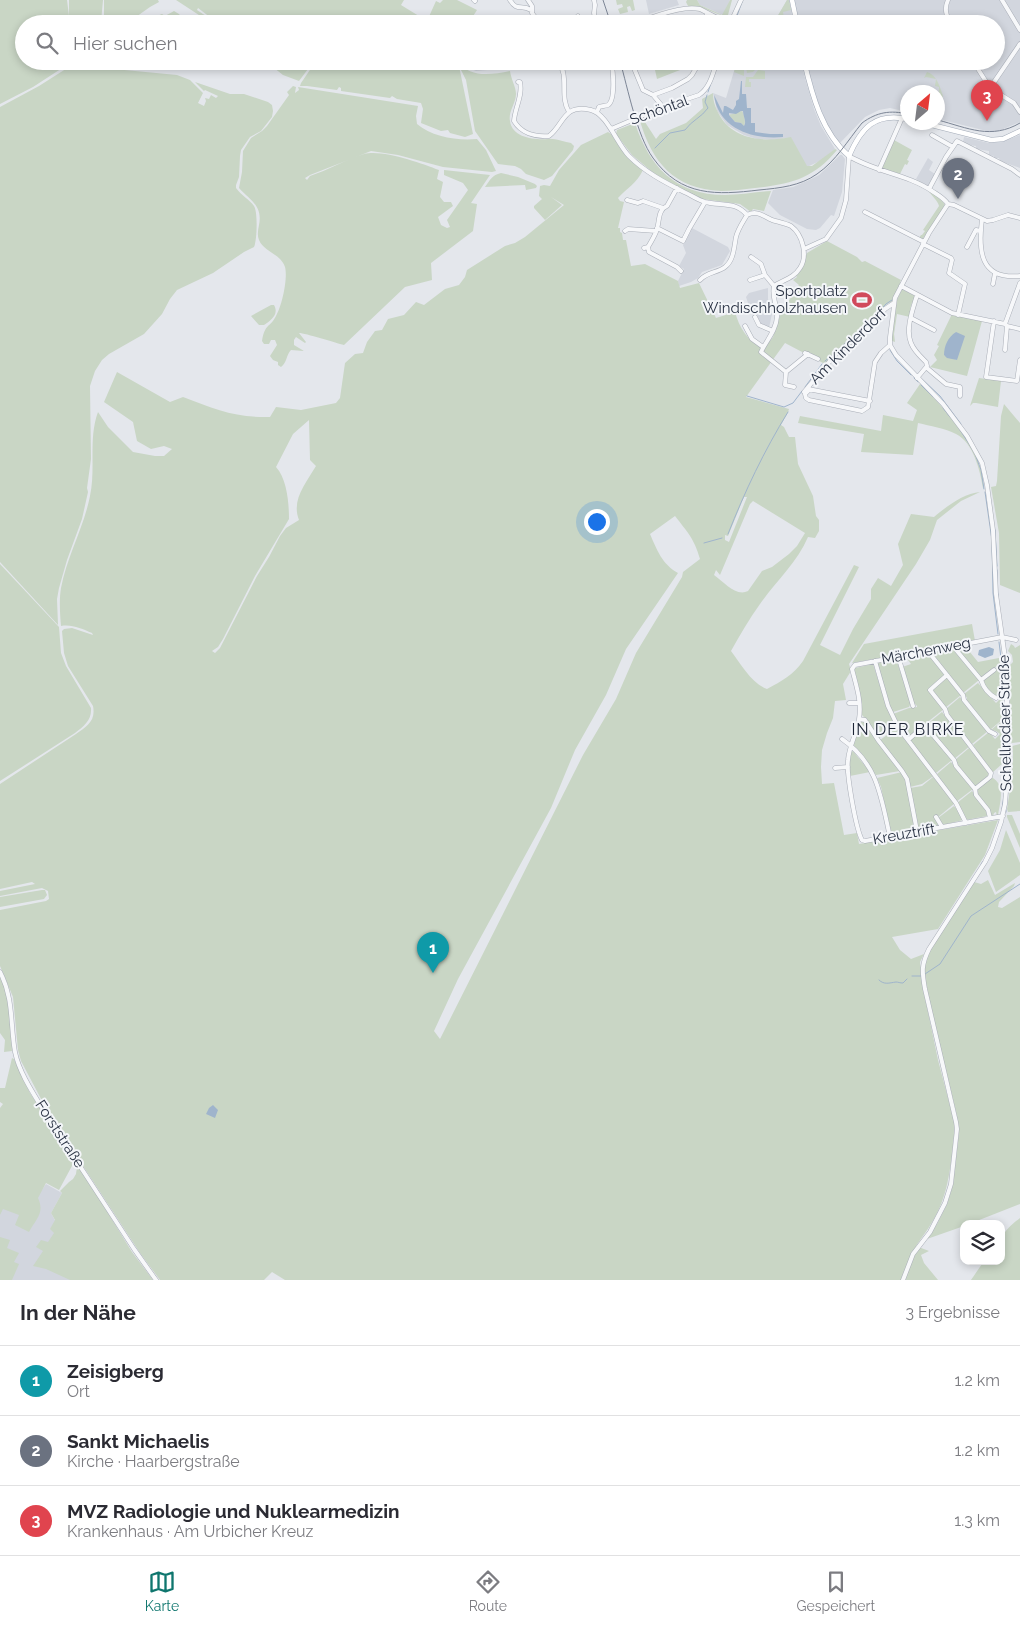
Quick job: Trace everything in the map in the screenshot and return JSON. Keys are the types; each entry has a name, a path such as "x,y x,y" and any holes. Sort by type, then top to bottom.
{"main road":[{"path":"792,0 794,15"},
{"path":"806,70 810,88 825,125 837,146 849,156 858,138 871,124 885,117 900,118"},
{"path":"945,128 991,140 1003,139 1020,131"}],"street":[{"path":"510,0 517,8 525,7 531,10 534,15"},
{"path":"528,0 532,6 531,10"},
{"path":"594,0 594,15"},
{"path":"734,15 741,0"},
{"path":"947,15 946,6 948,0"},
{"path":"1002,0 1020,30"},
{"path":"661,15 687,8 700,9 711,15"},
{"path":"1005,66 1020,44"},
{"path":"562,70 565,82 564,102 569,112"},
{"path":"597,112 600,107 608,105 611,101 613,70"},
{"path":"635,70 642,88 647,93 653,95 663,107"},
{"path":"653,95 672,88 688,79 695,70"},
{"name":"Schöntal","path":"611,129 663,107 696,97 702,93 714,70"},
{"path":"978,70 990,88 1014,103 1020,112"},
{"path":"990,88 1002,70"},
{"path":"518,82 520,82 521,87 520,97 514,121 521,130 532,135 549,136 569,112 587,109 597,112 611,129 621,146 636,163 654,176 705,202 733,205 743,210 747,215"},
{"path":"879,170 900,129"},
{"path":"932,135 953,147"},
{"path":"928,189 957,141 1020,175"},
{"path":"804,249 826,239 841,218 846,200 849,156 879,170 914,181 945,200 948,204 954,205 982,220 991,221 1008,215 1020,218"},
{"path":"677,188 667,206 661,211 657,230 646,247 649,252 681,271"},
{"path":"627,200 638,204 644,201 663,208"},
{"path":"625,231 628,229 657,230 683,242 690,225 705,202"},
{"path":"870,401 807,390 805,394 808,400 853,409 866,409 870,401 876,360 890,345 894,303 924,243 948,204"},
{"path":"700,280 705,274 725,267 735,247 737,234 747,215 756,212 792,227 798,234 804,249 803,260 797,272 774,286"},
{"path":"865,212 951,258 950,273 965,284 958,315"},
{"path":"982,220 981,232 984,263 995,273 1020,276"},
{"path":"967,247 976,230 981,232"},
{"path":"751,258 761,264 765,275 774,286 773,297 778,316 769,341 761,352 786,372"},
{"path":"677,267 680,262"},
{"path":"993,284 995,273"},
{"path":"750,280 765,275"},
{"path":"1005,350 1006,325 1020,283"},
{"path":"901,286 958,315 1020,328"},
{"path":"918,295 911,318 910,343 926,362 927,368 946,384 960,387 960,396"},
{"name":"Am Kinderdorf","path":"807,390 835,355 867,328 885,308 894,303"},
{"path":"755,317 759,325 773,331"},
{"path":"911,318 934,330"},
{"path":"994,322 986,377 1017,382 1020,360"},
{"path":"745,326 752,339 763,347"},
{"name":"Schellrodaer Straße","path":"890,345 896,356 950,413 982,463 993,530 996,594 1008,691 1007,779 1003,816 989,855 929,949 923,962 922,975 957,1129 951,1184 945,1203 935,1223 913,1254 903,1280"},
{"path":"794,387 785,385 786,372 806,353 818,359"},
{"path":"917,378 927,368"},
{"path":"1002,637 1016,640"},
{"name":"Märchenweg","path":"859,703 852,669 855,665 1002,637"},
{"path":"955,646 981,680 990,696 996,698"},
{"path":"929,650 930,655 989,731 995,734"},
{"path":"898,656 912,706"},
{"path":"875,661 891,713 908,740 956,803 966,823"},
{"path":"981,680 994,670"},
{"path":"947,675 930,690 945,709 947,716 991,773 990,777 975,789"},
{"path":"835,768 848,768 851,745 859,719 859,703 849,703"},
{"path":"859,719 865,720 902,771 909,788 917,831"},
{"path":"908,740 925,726 954,760 956,766 975,789 976,795 988,810 990,818"},
{"path":"842,739 851,745 875,777 890,837"},
{"name":"Kreuztrift","path":"848,768 848,779 860,838 865,842 1003,816"},
{"name":"Kreuztrift","path":"936,817 942,827"},
{"name":"Forststraße","path":"0,972 10,998 15,1051 18,1062 31,1088 44,1111 156,1280"}],"shaded area":[{"path":"646,0 677,0 679,5 649,14"},
{"path":"697,0 730,0 723,15 700,5"},
{"path":"787,0 789,0 792,15 778,15"},
{"path":"794,0 1020,0 1020,122 991,132 945,121 945,85 900,85 900,110 890,108 879,110 865,117 839,144 827,124 815,95 808,70 1005,70 1005,15 796,15"},
{"path":"734,70 803,70 814,109 821,126 835,149 822,160 806,166 791,138 757,139 744,135 727,125 717,111 713,93 726,98"},
{"path":"1020,135 1020,168 1000,161 999,158 994,158 994,156 989,155 989,151 976,149 976,146 963,142 964,137 989,143 1002,142"},
{"path":"840,155 845,159 842,192 834,216 831,215 820,228 816,230 807,229 780,215 768,203 773,190 793,187 819,175"},
{"path":"928,158 933,162 929,170 935,174 928,186 916,179"},
{"path":"692,228 728,247 730,251 722,265 702,272 698,278 679,286 678,281 684,269 679,266 686,253 683,245"},
{"path":"768,288 768,299 772,314 769,328 760,323 756,314 752,315 746,297 749,293"},
{"path":"0,1156 37,1197 46,1184 62,1193 51,1213 83,1280 0,1280"}],"green space":[{"path":"0,0 67,0 69,15 15,15 15,70 59,70 33,87 0,104"},
{"path":"69,0 103,0 102,15 69,15"},
{"path":"104,0 158,0 159,2 139,15 104,15"},
{"path":"176,0 404,0 401,5 417,15 207,15 198,8 197,10 204,15 199,15"},
{"path":"443,0 457,0 477,10 474,15 430,15 436,1 440,3"},
{"path":"616,0 633,0 635,10 632,11 630,6 627,7 628,12 620,14 618,9 623,7 622,4 617,5"},
{"path":"687,0 697,0 700,5 722,15 700,7 688,6"},
{"path":"730,0 732,0 728,15 722,15"},
{"path":"787,0 789,0 791,10 783,12 784,15 778,15"},
{"path":"174,11 180,15 167,15"},
{"path":"64,70 124,70 177,75 190,80 203,93 198,103 204,106 205,98 209,99 211,95 216,98 218,96 204,91 195,82 230,94 244,94 268,102 272,105 273,111 272,117 261,131 250,137 241,150 240,156 239,177 236,188 255,209 257,226 254,247 213,273 177,290 162,314 144,334 109,354 102,360 95,371 90,386 91,459 88,492 82,519 59,588 57,599 58,625 0,562 0,107"},
{"path":"277,70 307,70 299,81 283,75"},
{"path":"310,70 460,70 473,134 465,137 450,133 448,130 441,131 421,123 423,109 421,103 397,99 392,96 390,98 341,91 339,87 337,90 300,86"},
{"path":"461,70 481,74 510,71 516,94 510,121 515,131 525,137 553,139 571,143 574,146 573,150 552,176 544,180 526,174 515,166 498,164 475,131 466,80"},
{"path":"655,70 680,70 657,79"},
{"path":"735,70 744,70 744,76 734,72"},
{"path":"746,70 755,70 753,72 747,73"},
{"path":"758,70 765,71 765,79 749,79 751,87 745,87 746,77 753,77"},
{"path":"927,72 933,76 936,79 924,78"},
{"path":"293,86 296,87 295,93 299,90 298,87 418,106 417,124 430,132 446,137 477,139 486,150 496,171 443,167 398,155 371,151 359,156 381,153 439,170 437,179 443,182 440,197 444,202 451,202 453,206 438,217 441,225 447,228 450,227 447,220 468,190 463,183 444,175 444,170 490,175 471,203 477,204 473,231 431,263 432,280 405,287 344,345 299,333 306,342 296,337 294,345 304,351 291,350 281,367 270,356 277,345 275,340 271,340 269,344 264,344 262,341 266,328 274,320 280,306 285,285 285,267 280,259 261,244 258,236 259,213 255,204 239,188 243,151 251,138 267,126 289,95 287,92","holes":["347,160 310,176 307,180 305,178"]},
{"path":"713,93 715,105 720,116 734,131 752,138 781,139 791,137 807,166 812,166 835,149 837,150 819,168 790,182 721,191 690,185 667,171 659,161 651,149 640,121 643,119 656,139 660,134 686,123 703,108 702,99"},
{"path":"742,111 745,122 744,126 741,123 735,122 729,115"},
{"path":"635,123 656,165 678,184 707,194 731,195 771,191 764,211 753,209 751,212 740,204 702,199 656,175 632,155 616,134 617,130"},
{"path":"608,132 643,170 635,182 618,198 624,202 618,228 620,228 623,240 626,240 631,266 645,264 678,281 680,288 699,283 716,318 735,312 745,334 764,349 773,337 781,313 799,285 793,280 797,277 807,253 827,241 857,257 862,262 865,261 901,280 893,301 887,304 827,362 823,363 785,343 746,397 789,409 781,425 789,437 795,437 798,464 813,496 816,516 819,520 819,531 815,538 808,537 792,564 756,610 731,651 756,683 767,689 787,677 799,666 854,565 859,567 820,645 840,655 871,599 871,589 878,578 891,586 903,565 898,544 911,514 934,517 962,498 980,492 961,501 937,520 930,540 916,564 849,664 851,671 843,684 846,700 835,701 833,718 822,750 821,767 822,784 834,783 844,835 857,833 859,844 998,820 985,855 938,929 892,937 900,950 911,959 924,954 920,962 923,988 938,1060 954,1121 952,1156 945,1194 937,1214 916,1246 929,1251 921,1255 924,1263 938,1280 285,1280 272,1272 264,1280 160,1280 140,1253 49,1114 21,1061 18,1050 13,997 0,966 0,910 49,899 48,891 42,888 0,896 0,891 35,884 32,882 0,889 0,784 87,726 92,719 94,711 93,706 68,666 64,653 62,631 72,628 93,635 77,627 61,626 60,602 64,576 90,496 93,433 98,412 108,427 133,452 164,456 172,449 164,446 151,449 137,441 133,422 104,402 117,372 170,402 183,397 215,409 246,416 270,417 276,407 301,410 336,403 340,398 345,363 355,354 363,353 367,342 375,331 382,330 388,319 404,315 416,302 424,305 445,289 459,285 465,277 467,270 505,246 525,237 564,205 551,197 562,205 545,220 534,208 542,199 539,196 540,186 550,186 559,170 581,145","holes":["309,420 310,460 316,466 298,499 297,513 299,520 286,528 280,536 220,648 215,653 212,651 218,647 223,639 255,576 289,519 285,485 276,467 293,434","744,497 747,497 729,542 725,540 725,535 728,536","753,501 805,533 797,546 789,554 772,567 762,571 748,591 739,592 730,588 714,575 716,570 720,575 750,504","675,516 693,541 700,559 683,572 682,577 636,653 616,699 583,755 440,1039 434,1031 458,979 551,808 575,750 606,695 626,649 678,573 664,561 650,534"]},
{"path":"894,140 912,150 907,160 909,161 907,165 905,164 900,174 881,168"},
{"path":"501,173 518,177 537,186 536,188 526,190 525,185 485,187 493,176"},
{"path":"928,190 942,200 945,205 922,240 919,238 925,231 923,230 939,206"},
{"path":"902,289 915,296 910,309 912,310 910,317 897,314 894,334 895,342 892,341 892,336 897,300"},
{"path":"274,305 276,311 274,316 264,325 259,325 251,316"},
{"path":"952,314 982,321 967,376 930,367 937,360 934,355 939,346 937,345","holes":["956,332 957,360 944,355"]},
{"path":"979,378 1001,381 998,407 976,403 970,406"},
{"path":"920,384 945,410 968,441 979,465 984,489 978,465 967,443 956,434 947,430 918,423 913,455 861,452 864,434 798,423 800,416 881,431 883,415 913,421 917,410 907,403"},
{"path":"1004,404 1020,423 1020,593 1000,585 999,533 991,487 996,486 997,481 1001,416"},
{"path":"0,564 59,627 61,653 66,666 91,708 91,712 89,719 75,733 0,781"},
{"path":"972,624 975,641 852,663 864,644"},
{"path":"1011,644 1015,648 1020,645 1020,742 1012,743 1010,741 1010,665 1013,662 1012,655 1008,651"},
{"path":"965,646 978,662 999,658 1002,662 981,679 959,651 958,647"},
{"path":"953,648 979,680 963,693 932,653 932,651"},
{"path":"927,652 944,674 930,687 944,709 910,736 907,736 893,714 917,707 913,702 902,667 911,664 905,656"},
{"path":"896,659 911,703 909,707 891,712 877,663"},
{"path":"1002,663 1003,719 990,730 966,700 967,698 964,694 978,683 996,703 1000,699 997,695 992,695 984,686 985,684 982,680"},
{"path":"873,664 886,705 897,727 879,738 861,714 854,672 855,668"},
{"path":"947,678 961,695 945,708 932,692 933,688"},
{"path":"960,697 988,731 972,744 946,709"},
{"path":"942,712 970,746 954,759 926,725"},
{"path":"1003,720 1002,764 992,773 974,751 976,749 973,745 989,732 995,739 1000,734 991,730"},
{"path":"864,721 900,771 876,775 854,746 859,723"},
{"path":"897,728 935,775 922,784 910,787 904,772 880,740"},
{"path":"924,728 952,760 936,773 911,742"},
{"path":"1020,744 1020,811 1008,812 1013,755 1012,746"},
{"path":"969,748 989,772 989,775 974,787 957,766 958,764 955,760"},
{"path":"853,751 870,772 850,776 849,768 851,752"},
{"path":"951,762 973,789 956,802 939,780 940,778 937,774"},
{"path":"902,772 906,782 915,827 914,829 891,834 881,787 877,778"},
{"path":"933,777 955,803 937,818 939,825 918,829 910,788 922,786"},
{"path":"991,777 999,784 1001,794 997,816 996,812 993,816 990,814 991,811 989,811 977,794 977,789"},
{"path":"972,791 986,809 987,816 966,820 957,803"},
{"path":"954,806 962,815 963,820 943,825 938,818"},
{"path":"1007,815 1012,815 1020,834 1020,848 1007,817"},
{"path":"1006,830 1020,863 1020,875 996,892 988,871 1000,850"},
{"path":"988,880 995,895 1015,883 999,902 998,907 1002,908 1020,897 1020,1204 979,1220 960,1220 960,1227 927,1239 947,1204 953,1185 959,1131 923,969 927,955 974,882 981,884"},
{"path":"45,890 47,895 44,899 0,907 0,897"},
{"path":"0,976 4,985 10,1013 12,1051 4,1052 5,1040 0,1033"},
{"path":"12,1058 30,1093 69,1153 73,1164 59,1190 46,1183 38,1198 41,1208 39,1216 29,1232 15,1225 19,1215 3,1209 0,1215 0,1108 3,1104 0,1102 0,1088 5,1088"},
{"path":"77,1167 84,1174 132,1252 153,1280 70,1280 46,1269 33,1266 43,1251 36,1247 41,1240 48,1242 54,1233 50,1229 55,1220 51,1213 62,1193 60,1191 73,1179"},
{"path":"1020,1218 1020,1280 971,1280 981,1265 1005,1265 1005,1232"},
{"path":"0,1237 10,1240 7,1248 19,1253 14,1262 19,1264 12,1280 0,1280"}],"water":[{"path":"742,81 742,94 746,94 747,108 751,108 751,123 755,123 755,132 783,134 783,137 761,136 739,130 722,116 714,95 723,113 724,106 733,110 736,101 739,99","holes":["743,111 745,121 744,126 741,123 735,122 729,115 729,113 736,114"]},
{"path":"956,332 965,336 957,360 947,358 944,355 947,342"},
{"path":"989,647 994,649 993,655 985,658 978,655 979,650"},
{"path":"213,1105 218,1110 215,1118 206,1114"}],"waterway":[{"path":"737,15 742,2"},
{"path":"708,92 711,83"},
{"path":"655,148 670,133 685,130 706,111 708,108 705,102 707,95"},
{"path":"865,326 892,300"},
{"path":"825,361 863,328"},
{"path":"890,350 897,361 911,375"},
{"path":"805,387 822,364"},
{"path":"914,378 918,382"},
{"path":"922,379 940,396 961,424"},
{"path":"921,385 933,397"},
{"path":"747,396 784,407 793,403 802,391"},
{"path":"936,399 941,405"},
{"path":"943,408 950,417"},
{"path":"728,534 755,472 788,412"},
{"path":"960,430 973,450"},
{"path":"975,454 981,470 984,489"},
{"path":"985,492 992,540 993,593 998,634"},
{"path":"995,530 997,566"},
{"path":"704,543 722,538"},
{"path":"997,570 997,583"},
{"path":"999,642 1001,658"},
{"path":"1005,751 1005,764"},
{"path":"1002,809 1004,796"},
{"path":"981,864 985,859"},
{"path":"925,974 940,964 971,916 1020,884"},
{"path":"912,976 921,976"},
{"path":"879,980 885,983 903,983 907,979"}],"tram line":[{"path":"603,0 608,15"},
{"path":"622,70 642,138 647,149 664,171 675,180 688,187 701,190 729,193 797,184 824,169 862,123 873,116 884,113 900,113"},
{"path":"945,122 989,132 999,131 1020,123"}],"place":[{"name":"MVZ Radiologie und Nuklearmedizin","path":"987,121"},
{"name":"Sankt Michaelis","path":"958,199"},
{"name":"Sportplatz Windischholzhausen","path":"862,300"},
{"name":"Zeisigberg","path":"433,973"}],"district":[{"name":"IN DER BIRKE","path":"908,729"}]}
